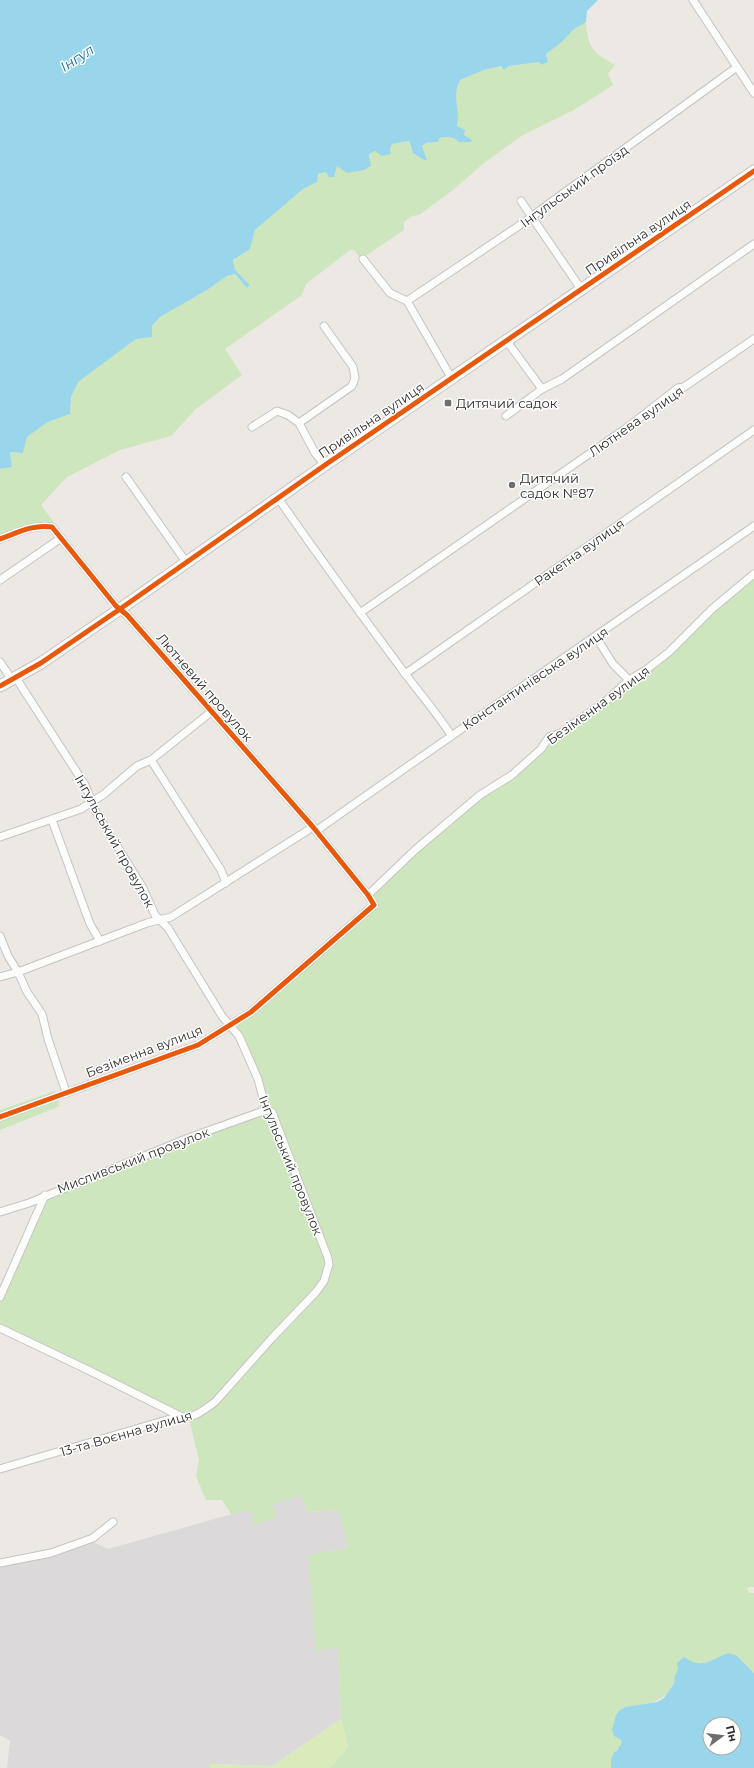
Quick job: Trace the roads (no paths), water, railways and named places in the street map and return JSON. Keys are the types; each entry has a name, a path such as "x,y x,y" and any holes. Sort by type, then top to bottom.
{"street":[{"path":"693,0 754,93"},
{"name":"Інгульський проїзд","path":"407,302 532,217 737,68"},
{"name":"Привільна вулиця","path":"0,686 14,679 120,609 325,465 754,171"},
{"path":"521,201 581,289"},
{"path":"506,416 542,388 562,379 754,244"},
{"path":"363,258 390,293 407,302 452,379"},
{"path":"252,427 277,411 288,415 299,423 352,386 355,378 353,367 324,326"},
{"name":"Лютнева вулиця","path":"360,613 625,429 678,388 684,387 754,339"},
{"path":"506,340 542,388"},
{"name":"Привільна вулиця","path":"299,423 315,453 325,465"},
{"name":"Ракетна вулиця","path":"405,674 754,430"},
{"path":"126,477 186,562"},
{"path":"278,498 360,613 437,714 451,735"},
{"name":"Лютневий провулок","path":"0,539 32,527 42,525 52,527 120,609 127,615 314,829 368,895 374,905"},
{"name":"Константинівська вулиця","path":"0,977 18,972 147,922 162,920 170,917 314,829 596,637 754,526"},
{"path":"0,580 61,538"},
{"name":"Безіменна вулиця","path":"368,895 415,850 480,795 518,770 541,749 549,737 561,733 607,700 629,680 646,670 669,652 712,609 754,574"},
{"path":"596,637 613,664 629,680"},
{"name":"Інгульський провулок","path":"0,662 14,679 85,786 96,812 143,888 156,915 168,928 222,1016 239,1036 258,1080 266,1110 272,1112 329,1264"},
{"path":"0,837 81,810 108,791 137,766 152,760 211,712"},
{"path":"152,760 221,870 226,883"},
{"path":"52,820 90,924 100,941"},
{"name":"Безіменна вулиця","path":"0,1117 198,1045 229,1024 251,1012 374,905"},
{"path":"0,936 8,956 18,972 27,992 42,1014 48,1039 66,1092"},
{"name":"Мисливський провулок","path":"0,1212 190,1137 266,1110"},
{"path":"0,1297 45,1195"},
{"name":"13-та Воєнна вулиця","path":"0,1469 180,1416 189,1418 214,1402 316,1292 324,1281 329,1264"},
{"path":"0,1328 180,1416"},
{"path":"0,1563 51,1553 93,1538 113,1522"}],"water":[{"name":"Інгул","path":"0,0 598,0 587,11 586,22 573,30 562,42 546,54 548,62 542,65 539,62 509,66 504,70 501,66 484,70 460,80 456,92 458,114 457,126 465,130 464,135 472,140 471,142 459,142 453,138 445,137 440,138 438,142 426,143 422,146 427,160 424,160 413,153 409,141 392,144 390,149 391,154 382,156 375,151 369,154 371,166 364,170 347,173 337,166 334,177 329,177 326,172 318,174 317,182 303,189 255,230 250,249 233,260 235,270 250,285 247,288 235,274 227,276 207,290 160,317 152,326 152,337 136,339 78,382 71,397 70,414 48,422 27,437 23,453 10,452 12,467 0,469"},
{"path":"728,1653 736,1655 754,1673 754,1768 611,1768 611,1760 614,1752 617,1751 622,1742 614,1736 612,1730 616,1715 620,1710 626,1707 657,1702 664,1698 674,1684 675,1675 678,1669 677,1663 684,1657 696,1663 711,1661"}],"place":[{"name":"Дитячий садок","path":"448,403"},
{"name":"Дитячий садок №87","path":"512,485"}]}
